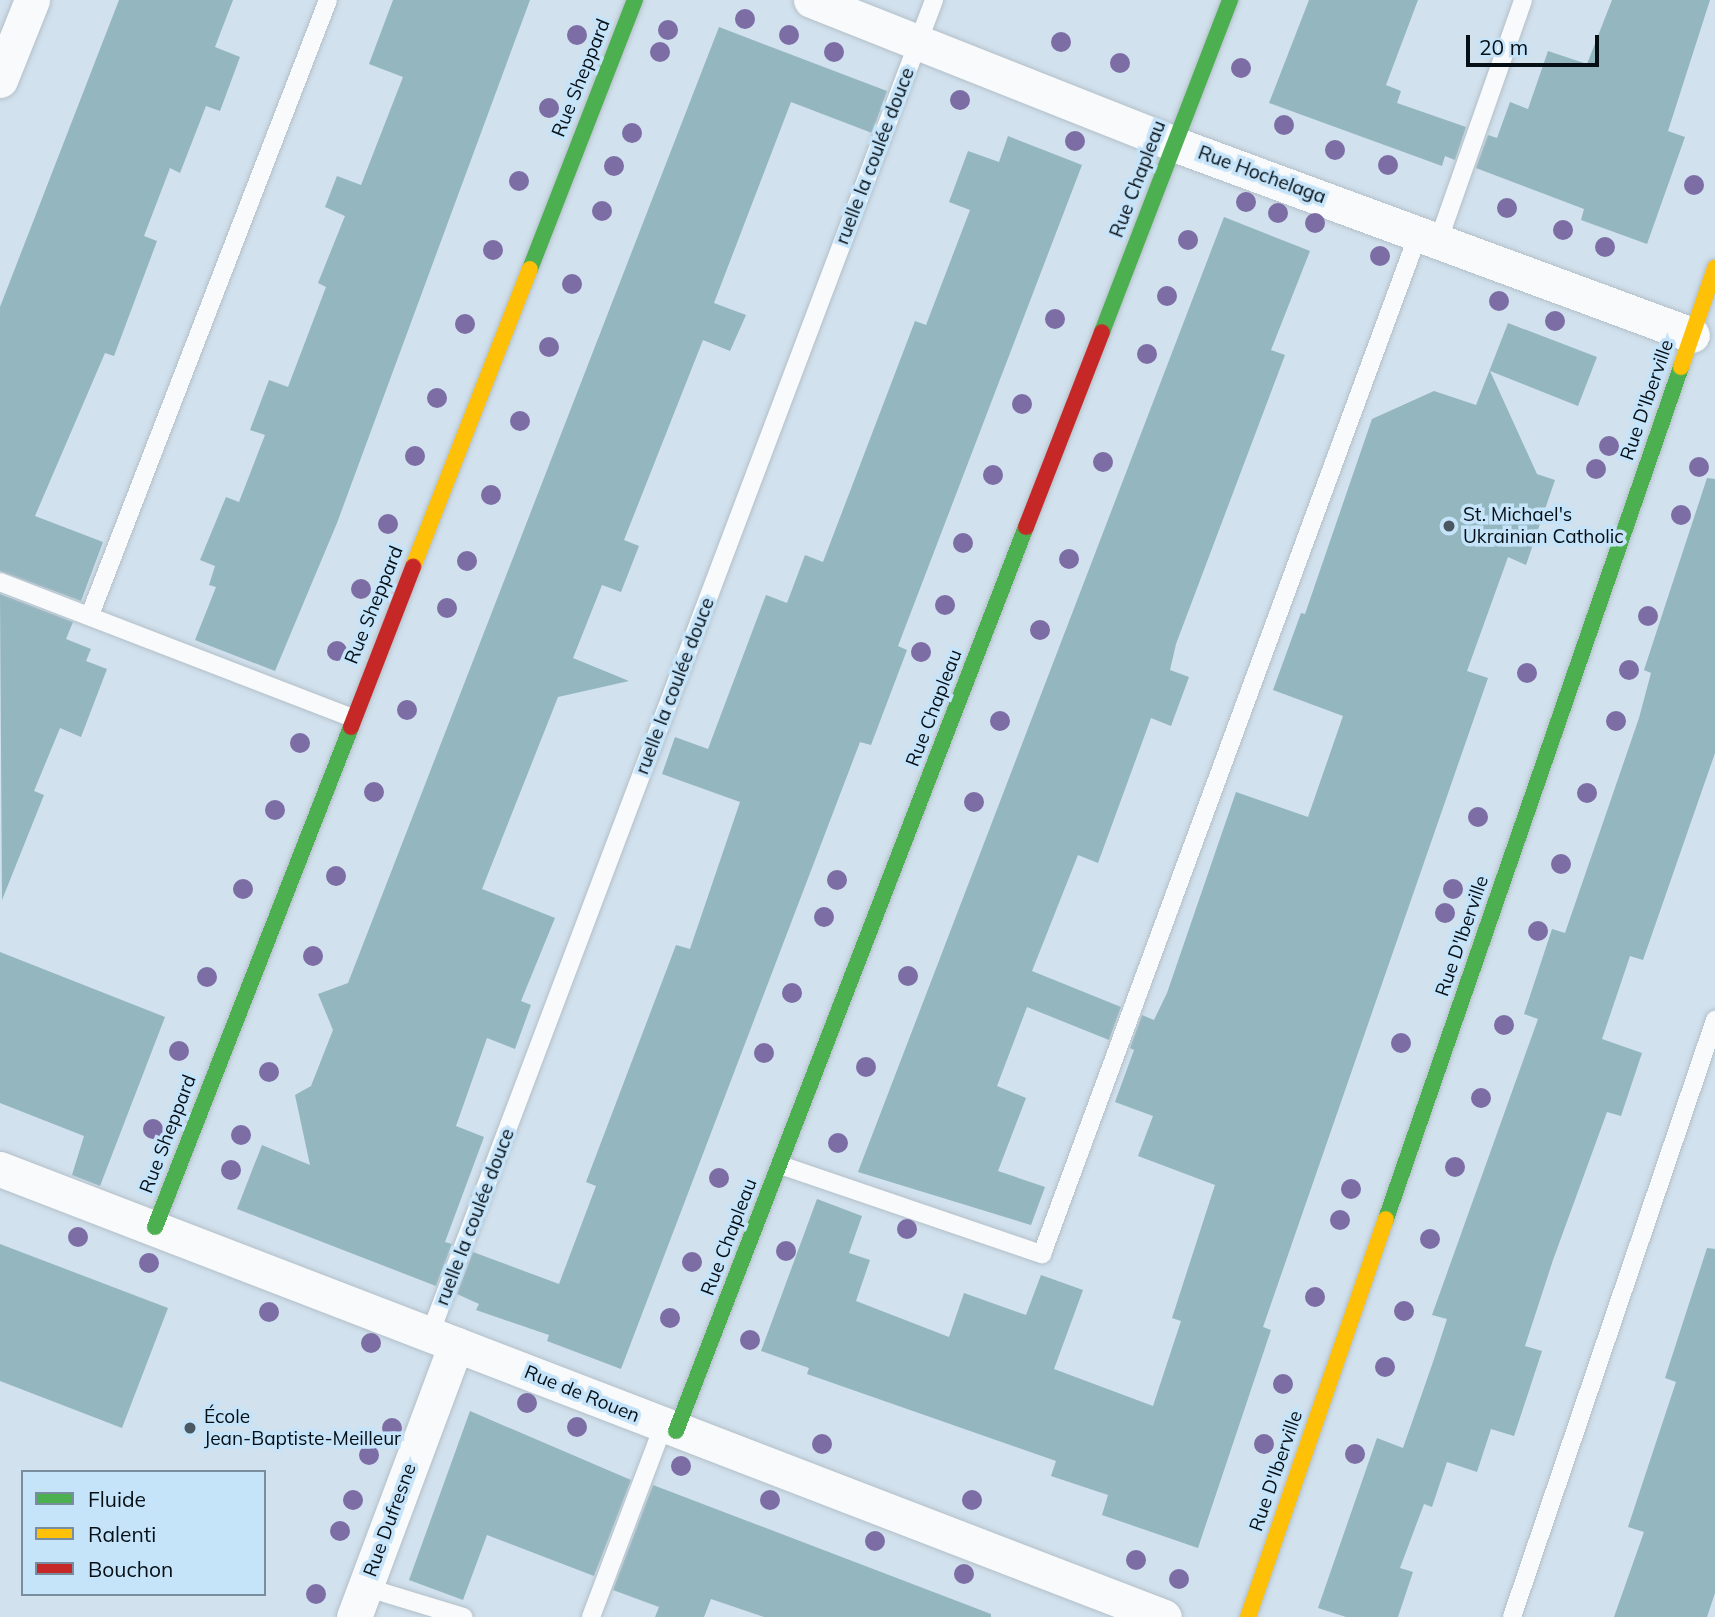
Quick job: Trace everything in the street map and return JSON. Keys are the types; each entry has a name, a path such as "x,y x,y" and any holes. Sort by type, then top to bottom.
{"street":[{"path":"0,80 32,0"},
{"name":"Rue Sheppard","path":"155,1227 635,0"},
{"name":"Rue Hochelaga","path":"811,0 919,39 1174,144 1703,339"},
{"name":"Rue Chapleau","path":"670,1429 780,1166 1230,0"},
{"name":"Rue D'Iberville","path":"1248,1617 1703,339 1715,268"},
{"name":"Rue de Rouen","path":"0,1170 155,1227 670,1429 1164,1617"},
{"name":"Rue Dufresne","path":"360,1602 443,1339"}],"lane":[{"path":"90,615 328,0"},
{"name":"ruelle la coulée douce","path":"443,1339 934,0"},
{"path":"780,1166 1042,1254 1429,236 1523,0"},
{"path":"0,582 352,718"},
{"path":"1511,1617 1715,1020"},
{"path":"591,1617 670,1429"},
{"path":"360,1602 464,1617"}],"building":[{"path":"119,0 233,0 215,47 240,57 220,111 206,106 180,173 170,168 144,236 157,241 114,356 105,353 35,516 103,542 81,601 0,571 0,307"},
{"path":"393,0 530,0 337,523 275,671 195,640 216,587 209,585 215,566 200,560 226,497 239,502 265,435 250,430 269,380 288,387 326,287 318,283 345,216 325,207 337,176 361,185 403,77 369,64"},
{"path":"1309,0 1418,0 1386,85 1401,91 1397,103 1466,127 1455,160 1445,156 1442,166 1269,103"},
{"path":"1612,0 1710,0 1668,131 1685,137 1647,244 1581,220 1584,209 1476,168 1488,135 1497,138 1510,102 1528,109 1548,51 1587,64"},
{"path":"719,27 887,91 872,133 791,102 714,303 746,315 730,351 703,340 624,540 639,546 621,592 602,585 573,658 629,681 558,697 482,889 555,918 521,1001 531,1005 515,1049 487,1038 456,1126 484,1137 445,1242 452,1244 436,1286 237,1209 262,1145 310,1165 295,1095 311,1086 333,1030 318,994 348,983"},
{"path":"1008,136 1082,165 898,646 907,650 871,745 860,742 621,1369 547,1341 549,1335 476,1310 479,1304 457,1294 473,1252 559,1284 596,1186 586,1182 676,945 690,949 740,802 662,774 675,737 708,749 766,595 787,603 805,555 823,562 915,321 926,325 970,210 949,202 968,151 999,162"},
{"path":"1224,217 1310,251 1271,350 1285,355 1176,644 1170,670 1189,677 1171,726 1151,718 1098,863 1078,855 1032,971 1121,1007 1109,1040 1027,1007 997,1086 1026,1098 998,1171 1045,1187 1031,1225 858,1172"},
{"path":"1508,323 1597,357 1578,406 1490,371 1537,474 1555,480 1526,565 1508,557 1467,671 1488,678 1263,1327 1271,1330 1198,1548 1102,1515 1108,1495 1051,1476 1056,1461 807,1374 809,1368 761,1351 817,1199 862,1216 849,1253 870,1260 856,1301 949,1337 964,1293 1026,1315 1041,1275 1083,1290 1054,1369 1153,1406 1181,1321 1172,1318 1215,1185 1138,1156 1153,1116 1115,1102 1134,1050 1130,1048 1142,1015 1154,1020 1167,993 1236,792 1308,817 1343,716 1273,690 1301,613 1305,614 1372,419 1434,391 1476,405"},
{"path":"1707,478 1715,479 1715,753 1643,960 1630,956 1602,1039 1642,1053 1621,1116 1607,1112 1553,1260 1525,1346 1542,1351 1514,1436 1491,1429 1477,1472 1447,1462 1432,1507 1424,1504 1400,1568 1413,1572 1398,1617 1346,1617 1318,1608 1377,1438 1403,1448 1433,1362 1447,1319 1432,1315 1538,1019 1524,1014 1552,929 1565,933 1639,718 1651,673 1644,670"},
{"path":"0,594 73,622 66,639 91,649 86,661 107,669 81,737 60,728 34,791 44,795 2,900"},
{"path":"0,952 165,1017 100,1186 72,1175 84,1136 0,1103"},
{"path":"0,1244 168,1308 122,1428 0,1381"},
{"path":"1707,1248 1715,1249 1715,1593 1707,1617 1614,1617 1644,1532 1628,1527 1676,1382 1665,1378"},
{"path":"470,1411 631,1480 594,1576 487,1535 463,1600 409,1580"},
{"path":"653,1485 991,1614 991,1617 764,1617 711,1599 704,1617 655,1617 659,1607 613,1590"}],"traffic: fast":[{"path":"530,269 635,0"},
{"path":"1102,332 1230,0"},
{"path":"1386,1219 1681,367"},
{"path":"676,1431 1026,527"},
{"path":"155,1227 351,727"}],"traffic: slow":[{"path":"1681,367 1715,268"},
{"path":"413,567 530,269"},
{"path":"1248,1617 1386,1219"}],"traffic: jam":[{"path":"1026,527 1102,332"},
{"path":"351,727 413,567"}],"place":[{"name":"St. Michael's Ukrainian Catholic","path":"1449,526"},
{"name":"École Jean-Baptiste-Meilleur","path":"190,1428"}]}
